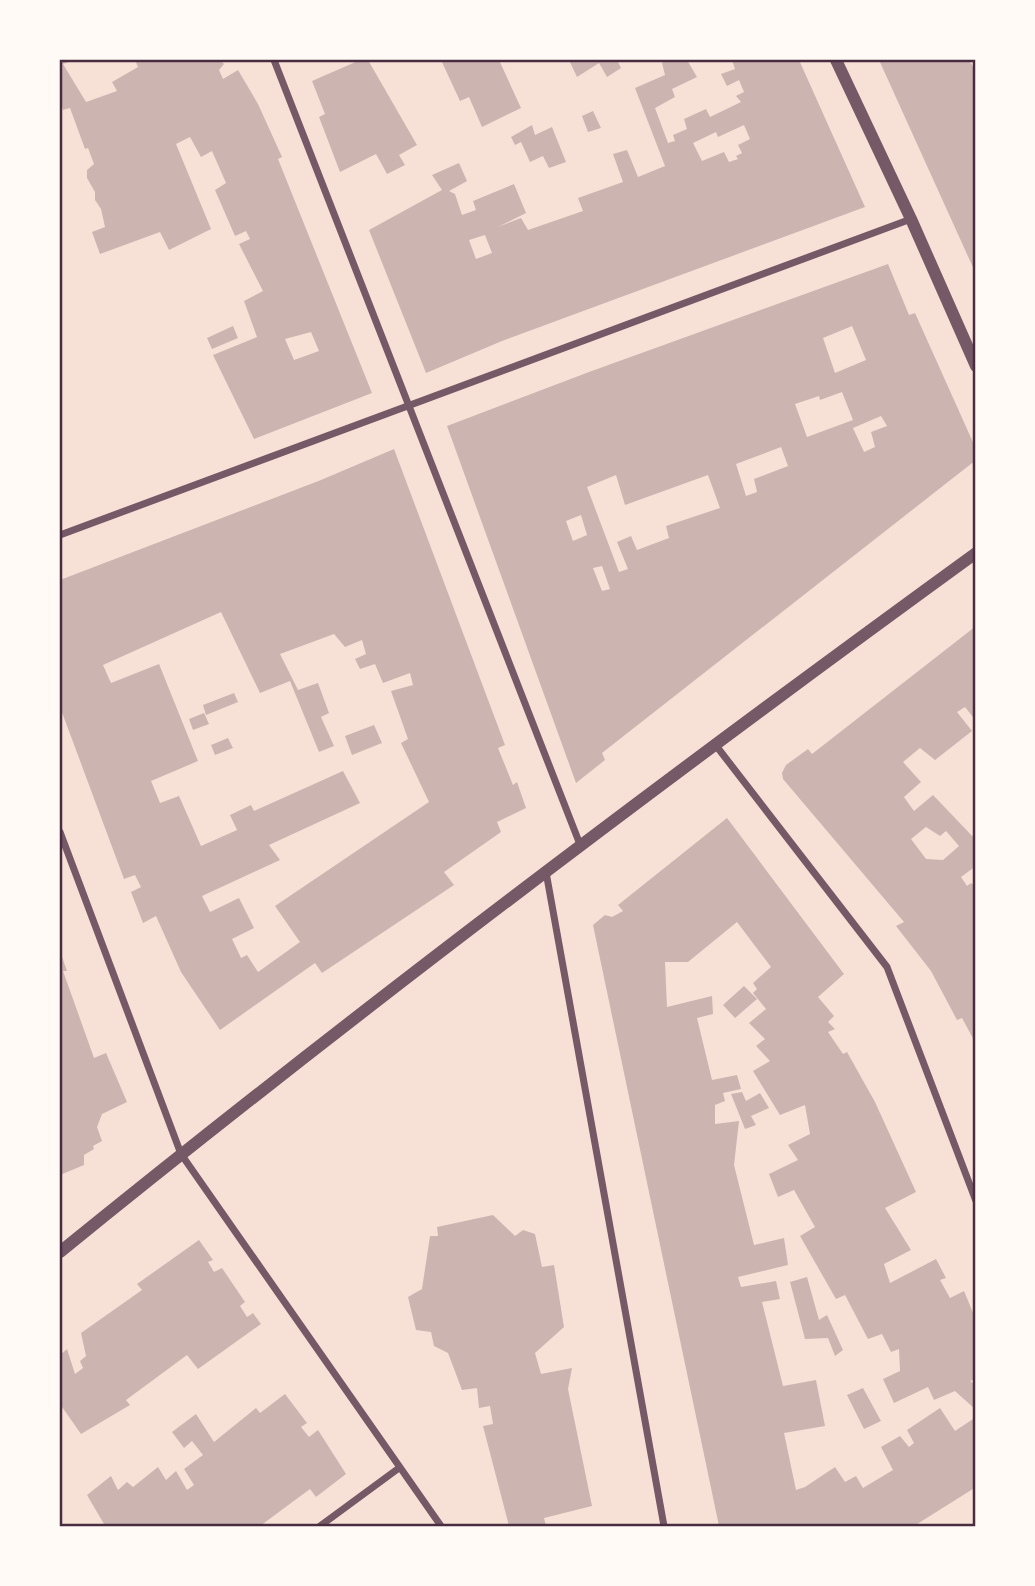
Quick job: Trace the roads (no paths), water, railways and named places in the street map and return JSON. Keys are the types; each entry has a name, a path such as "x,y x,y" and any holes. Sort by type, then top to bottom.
{"street":[{"path":"277,60 581,846"},
{"path":"836,60 911,219 975,366"},
{"path":"60,535 911,219"},
{"path":"60,1252 181,1154 546,872 715,743 975,553"},
{"path":"715,743 887,967 975,1201"},
{"path":"60,832 181,1154 441,1527"},
{"path":"546,872 664,1527"},
{"path":"320,1527 399,1468"}]}
